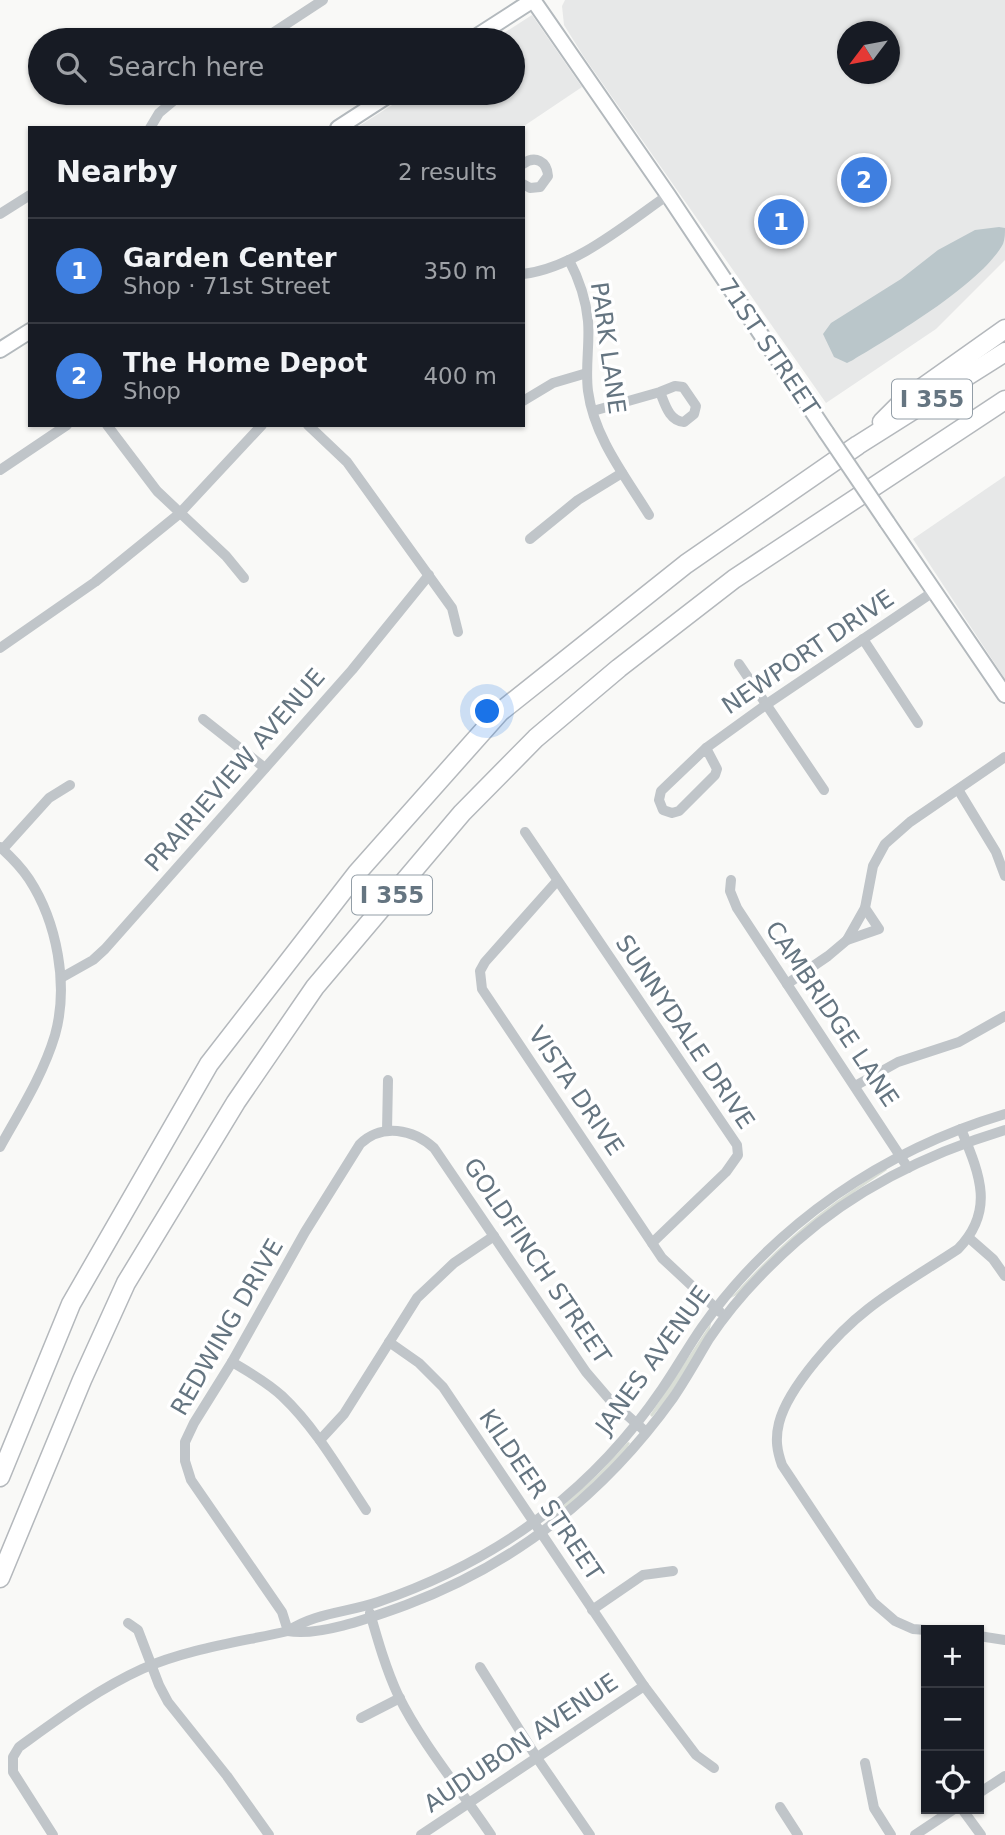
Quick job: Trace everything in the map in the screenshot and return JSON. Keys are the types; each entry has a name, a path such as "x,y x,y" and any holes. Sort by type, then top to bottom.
{"highway":[{"path":"858,445 902,402 1005,330"},
{"name":"I 355","path":"0,1477 71,1304 209,1064 357,873 500,712 686,564 858,445 1005,352"},
{"name":"I 355","path":"0,1578 82,1380 126,1283 236,1102 315,987 453,823 536,738 619,668 703,603 745,571 1005,400"}],"street":[{"path":"280,28 323,0"},
{"path":"490,28 533,0"},
{"name":"71ST STREET","path":"533,0 668,195 933,592 1005,695"},
{"path":"151,126 159,113 169,105"},
{"path":"341,126 373,105"},
{"path":"525,163 539,160 548,171 547,181 540,187 525,186"},
{"path":"525,274 569,260 668,195"},
{"path":"0,214 28,196"},
{"name":"PARK LANE","path":"569,260 578,276 588,321 587,373 593,411 600,432 622,473 649,515"},
{"path":"0,351 28,332"},
{"path":"525,400 553,383 587,373"},
{"path":"593,411 660,392"},
{"path":"0,470 63,427"},
{"path":"109,427 157,491 178,514 226,556 244,578"},
{"path":"0,648 95,583 178,514 260,427"},
{"path":"310,427 347,462 429,575 452,608 458,632"},
{"path":"530,539 578,500 622,473"},
{"name":"PRAIRIEVIEW AVENUE","path":"61,978 93,960 105,949 352,670 429,575"},
{"name":"NEWPORT DRIVE","path":"706,748 717,769 715,775 679,811 672,813 663,810 659,800 661,791 706,748 766,704 933,592"},
{"path":"863,639 919,723"},
{"path":"739,664 824,790"},
{"path":"203,719 265,768"},
{"path":"848,940 865,908 873,866 885,844 910,822 1005,757"},
{"path":"0,1147 48,1054 55,1033 61,978 53,933 42,904 27,876 1,848 49,798 70,785"},
{"path":"959,790 996,852 1005,876"},
{"name":"SUNNYDALE DRIVE","path":"525,832 737,1145 738,1155 726,1172 652,1243"},
{"name":"CAMBRIDGE LANE","path":"731,880 730,891 737,908 908,1168"},
{"name":"VISTA DRIVE","path":"557,881 485,962 480,971 482,989 652,1243 672,1269 726,1317"},
{"path":"787,985 848,940 879,929 865,908"},
{"path":"855,1086 898,1062 959,1042 1005,1016"},
{"path":"387,1131 388,1080"},
{"name":"JANES AVENUE","path":"53,1835 17,1781 11,1763 19,1747 111,1685 152,1665 288,1631 300,1623 368,1605 453,1571 504,1542 533,1523 588,1477 636,1424 716,1309 745,1274 784,1236 842,1191 901,1155 961,1129 1005,1114"},
{"path":"921,1630 895,1621 873,1602 782,1465 776,1449 776,1437 779,1422 790,1399 808,1371 836,1339 868,1309 958,1249 969,1238 979,1214 982,1197 980,1178 961,1129"},
{"name":"JANES AVENUE","path":"288,1631 303,1634 371,1617 417,1601 466,1579 540,1533 592,1492 646,1432 743,1295 797,1241 856,1196 908,1168 1005,1130"},
{"name":"GOLDFINCH STREET","path":"387,1131 414,1133 435,1148 586,1372 610,1400 646,1432"},
{"name":"REDWING DRIVE","path":"288,1631 282,1612 191,1480 186,1467 185,1442 305,1232 360,1144 367,1138 387,1131"},
{"path":"320,1440 344,1414 375,1368 407,1311 427,1287 454,1263 494,1236"},
{"path":"969,1238 993,1259 1005,1276"},
{"name":"KILDEER STREET","path":"389,1342 419,1363 443,1387 644,1686 696,1755 714,1768"},
{"path":"232,1362 281,1395 320,1440 366,1510"},
{"path":"592,1610 643,1575 673,1571"},
{"path":"368,1605 389,1675 400,1698 491,1835"},
{"path":"128,1623 138,1630 159,1685 177,1715 228,1776 269,1835"},
{"path":"984,1637 1005,1640"},
{"path":"480,1667 537,1758 590,1835"},
{"name":"AUDUBON AVENUE","path":"421,1835 644,1686"},
{"path":"361,1718 400,1698"},
{"path":"865,1763 874,1808 891,1835"},
{"path":"984,1790 1005,1776"},
{"path":"780,1807 798,1835"},
{"path":"915,1835 946,1814"},
{"path":"966,1814 981,1835"}],"shaded area":[{"path":"565,0 1005,0 1005,260 936,329 826,403 564,25 562,6"},
{"path":"532,15 582,87 524,126 359,126 392,105 525,105 525,28 512,28"},
{"path":"1005,228 1003,244 976,276 956,292 853,360 847,363 834,357 823,334 831,323 901,279 938,250 975,230"},
{"path":"1005,476 1005,679 913,539"},
{"path":"886,1169 856,1191 731,1298 803,1227 843,1196"},
{"path":"711,1323 709,1334 667,1399 652,1417 650,1415"},
{"path":"630,1443 623,1455 557,1517 555,1513"}],"place":[{"name":"The Home Depot","path":"864,180"},
{"name":"Garden Center","path":"781,222"}]}
